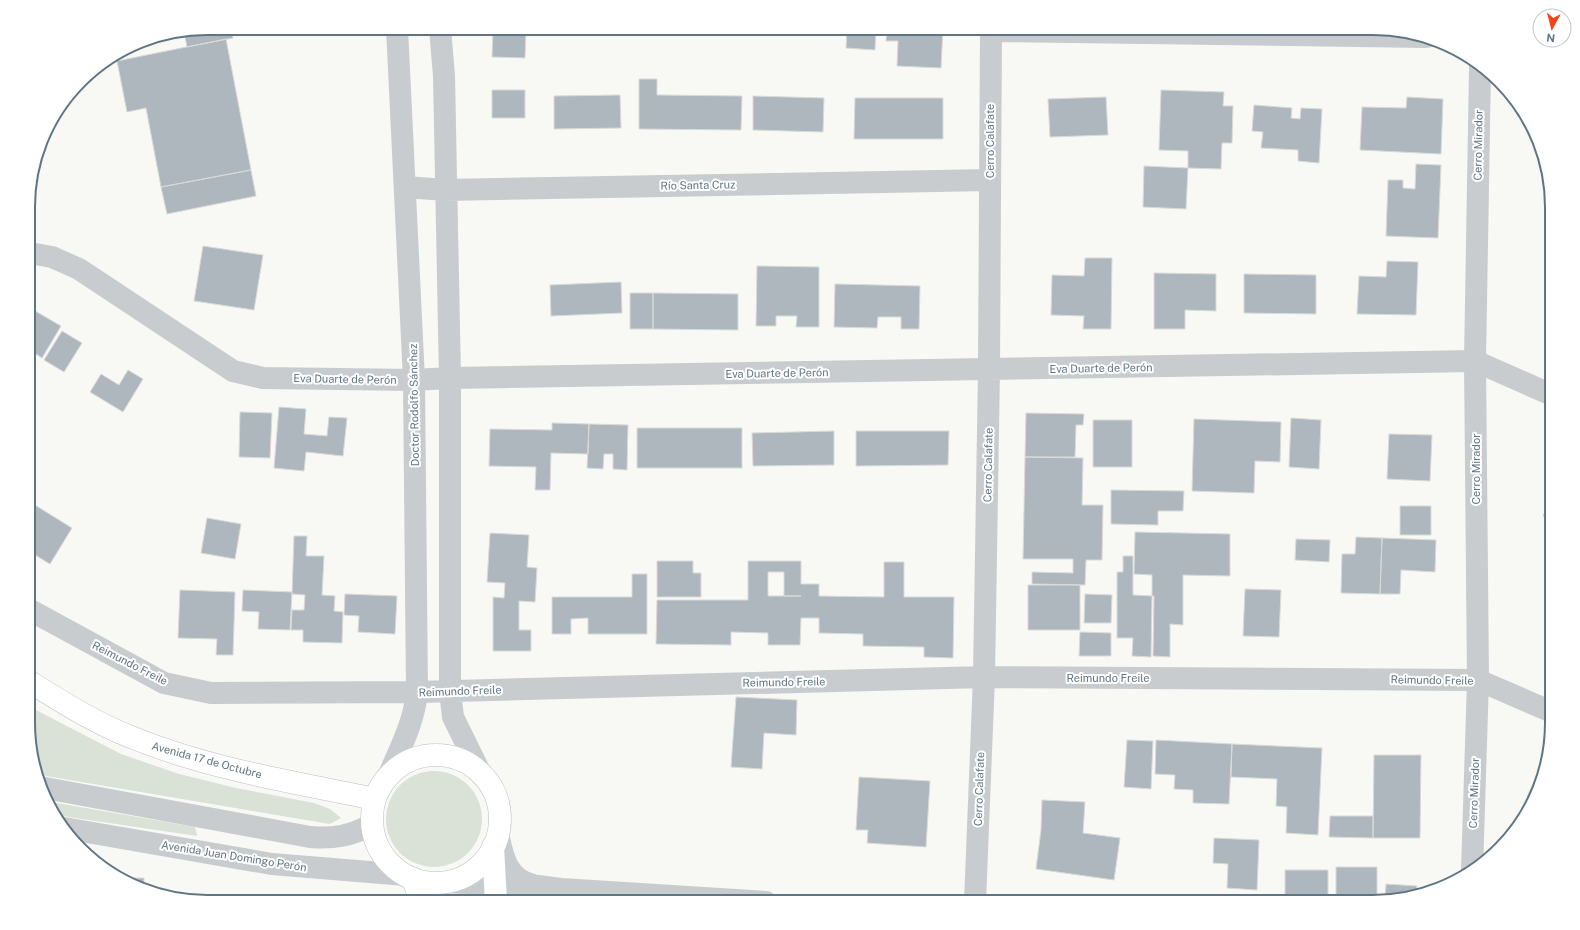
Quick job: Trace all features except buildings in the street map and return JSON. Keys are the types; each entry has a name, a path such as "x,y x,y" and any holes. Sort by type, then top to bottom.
{"main road":[{"name":"Avenida 17 de Octubre","path":"35,685 97,722 158,748 227,768 375,799"},
{"path":"496,840 487,857 478,867 456,880 427,882 409,877 395,868 379,849 374,837 372,824 372,812 375,799 380,787 388,777 397,768 409,761 434,755 447,756 471,766 481,774 489,784 495,796 498,808 499,821 496,840 496,893"},
{"path":"409,877 418,895"}],"street":[{"name":"Doctor Rodolfo Sánchez","path":"388,777 408,732 415,708 417,692 414,380 397,35"},
{"path":"441,35 444,76 450,378 450,691 453,717 481,774"},
{"name":"Cerro Calafate","path":"974,895 984,678 989,370 991,35"},
{"path":"1318,35 1398,36"},
{"name":"Cerro Mirador","path":"1472,864 1478,680 1475,361 1480,73"},
{"name":"Río Santa Cruz","path":"405,187 446,190 990,180"},
{"name":"Eva Duarte de Perón","path":"35,254 52,257 79,269 233,371 263,378 414,380 450,378 1475,361 1545,392"},
{"name":"Reimundo Freile","path":"35,613 164,683 211,693 417,692 984,678 1478,680 1545,709"},
{"path":"48,789 310,837 334,838 354,833 372,824"},
{"name":"Avenida Juan Domingo Perón","path":"72,829 272,864 409,877"},
{"path":"496,840 510,872 527,884 561,889 656,895"},
{"path":"443,882 496,893 538,886"}],"shaded area":[{"path":"35,710 121,754 179,774 236,788 314,803 330,809 341,818 330,824 43,776 36,745"},
{"path":"434,771 452,774 468,785 479,801 482,819 479,837 468,853 452,864 434,867 416,864 400,853 389,837 386,819 389,801 400,785 416,774"},
{"path":"55,803 195,827 197,836 62,816"}]}
